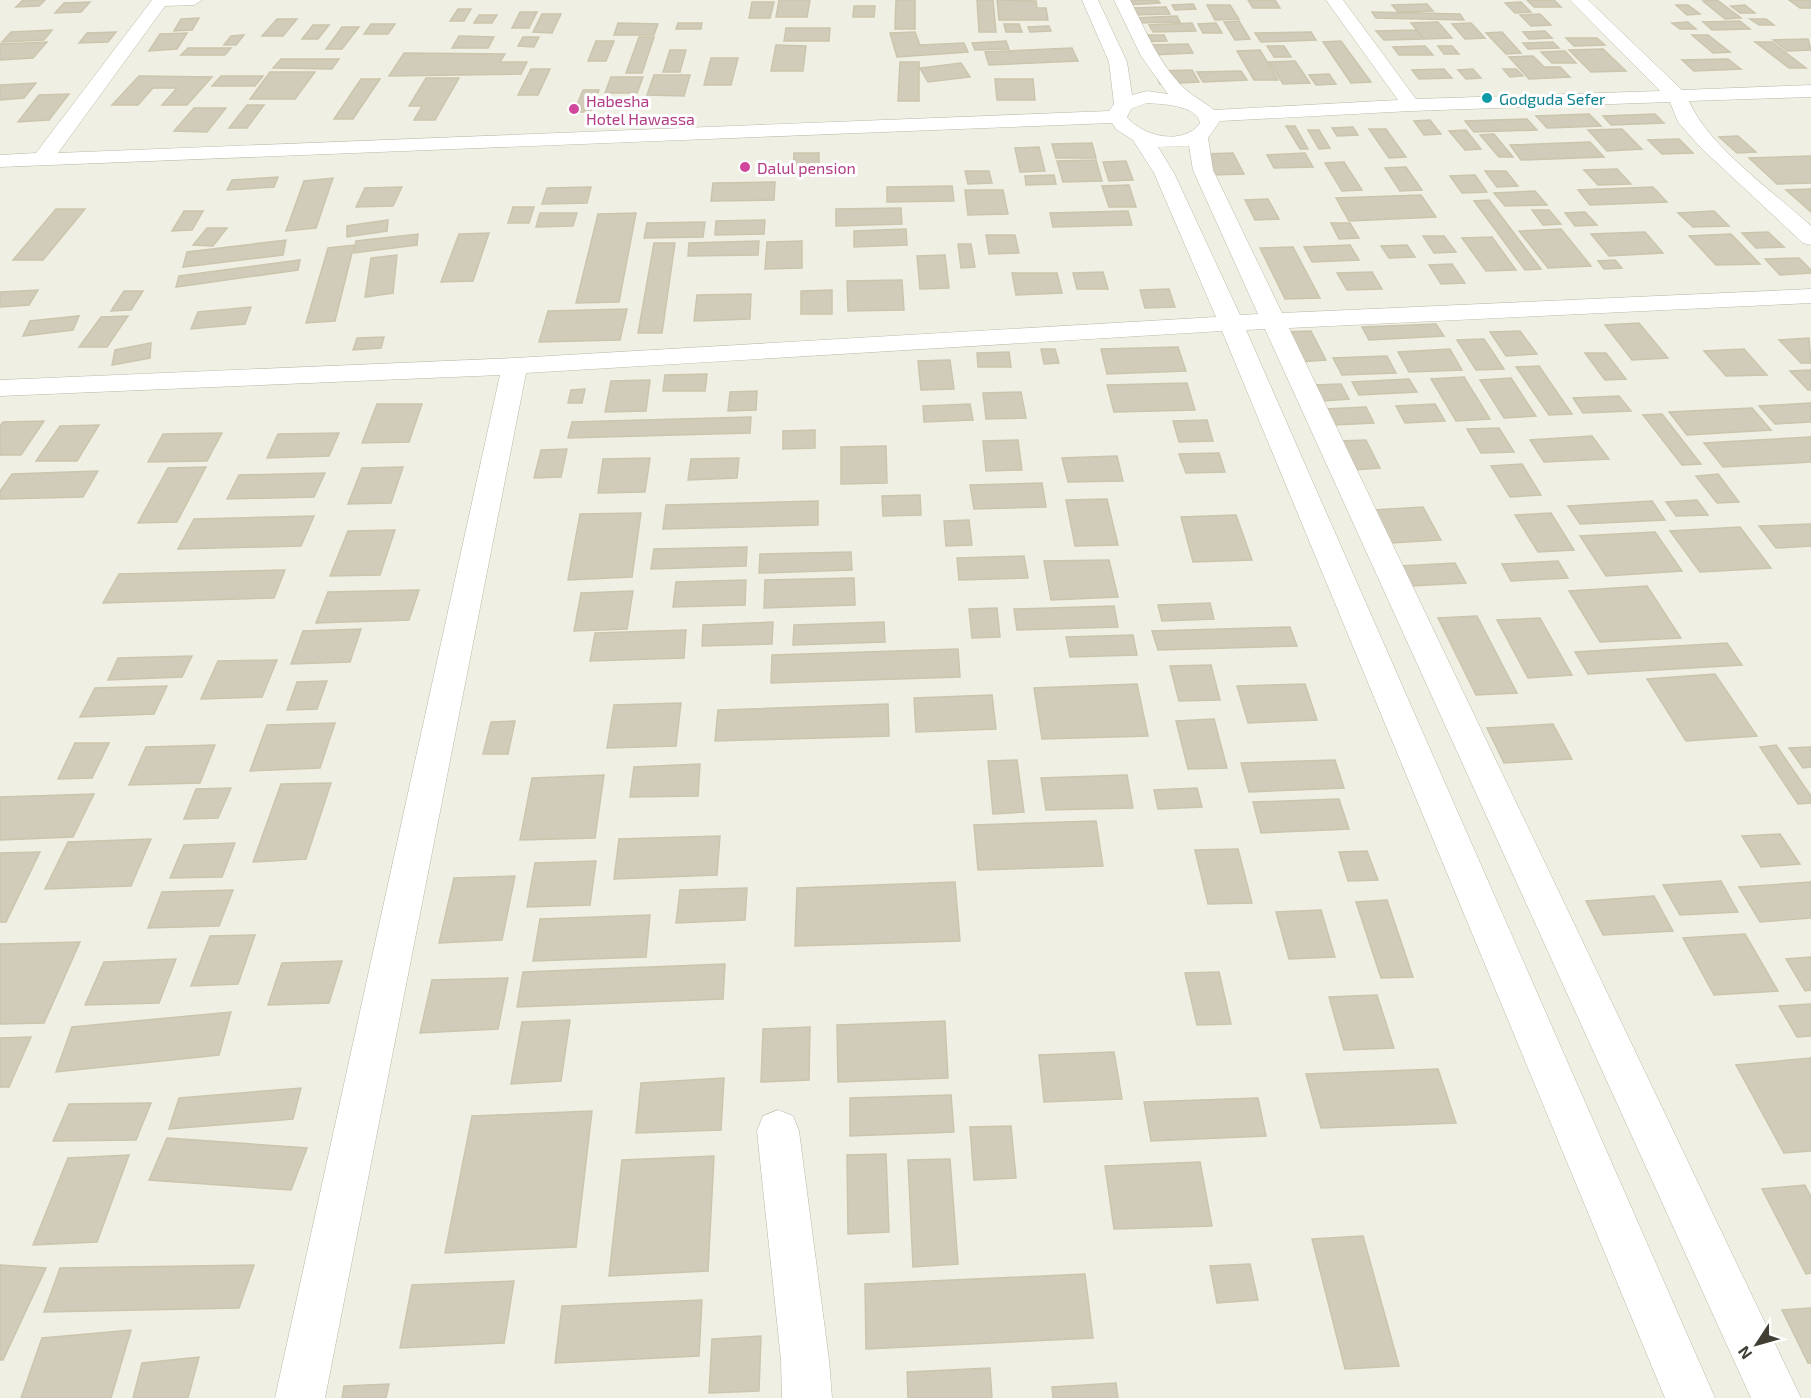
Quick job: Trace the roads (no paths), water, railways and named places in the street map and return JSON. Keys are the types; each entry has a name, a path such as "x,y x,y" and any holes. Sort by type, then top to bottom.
{"street":[{"path":"42,160 161,0 194,0"},
{"path":"1090,0 1118,62 1127,119 1164,173 1232,323 1690,1398"},
{"path":"1122,0 1153,63 1171,89 1190,103 1203,126 1203,170 1776,1398"},
{"path":"1334,0 1411,105"},
{"path":"1578,0 1677,96 1688,122 1708,144 1811,238"},
{"path":"0,161 1127,119 1171,141 1203,126 1411,105 1811,91"},
{"path":"1127,119 1147,97 1176,98 1190,103"},
{"path":"0,388 515,366 1232,323 1811,296"},
{"path":"300,1398 515,366"},
{"path":"778,1131 805,1360 807,1398"}],"place":[{"name":"Godguda Sefer","path":"1487,98"},
{"name":"Habesha Hotel Hawassa","path":"574,109"},
{"name":"Dalul pension","path":"745,167"}]}
